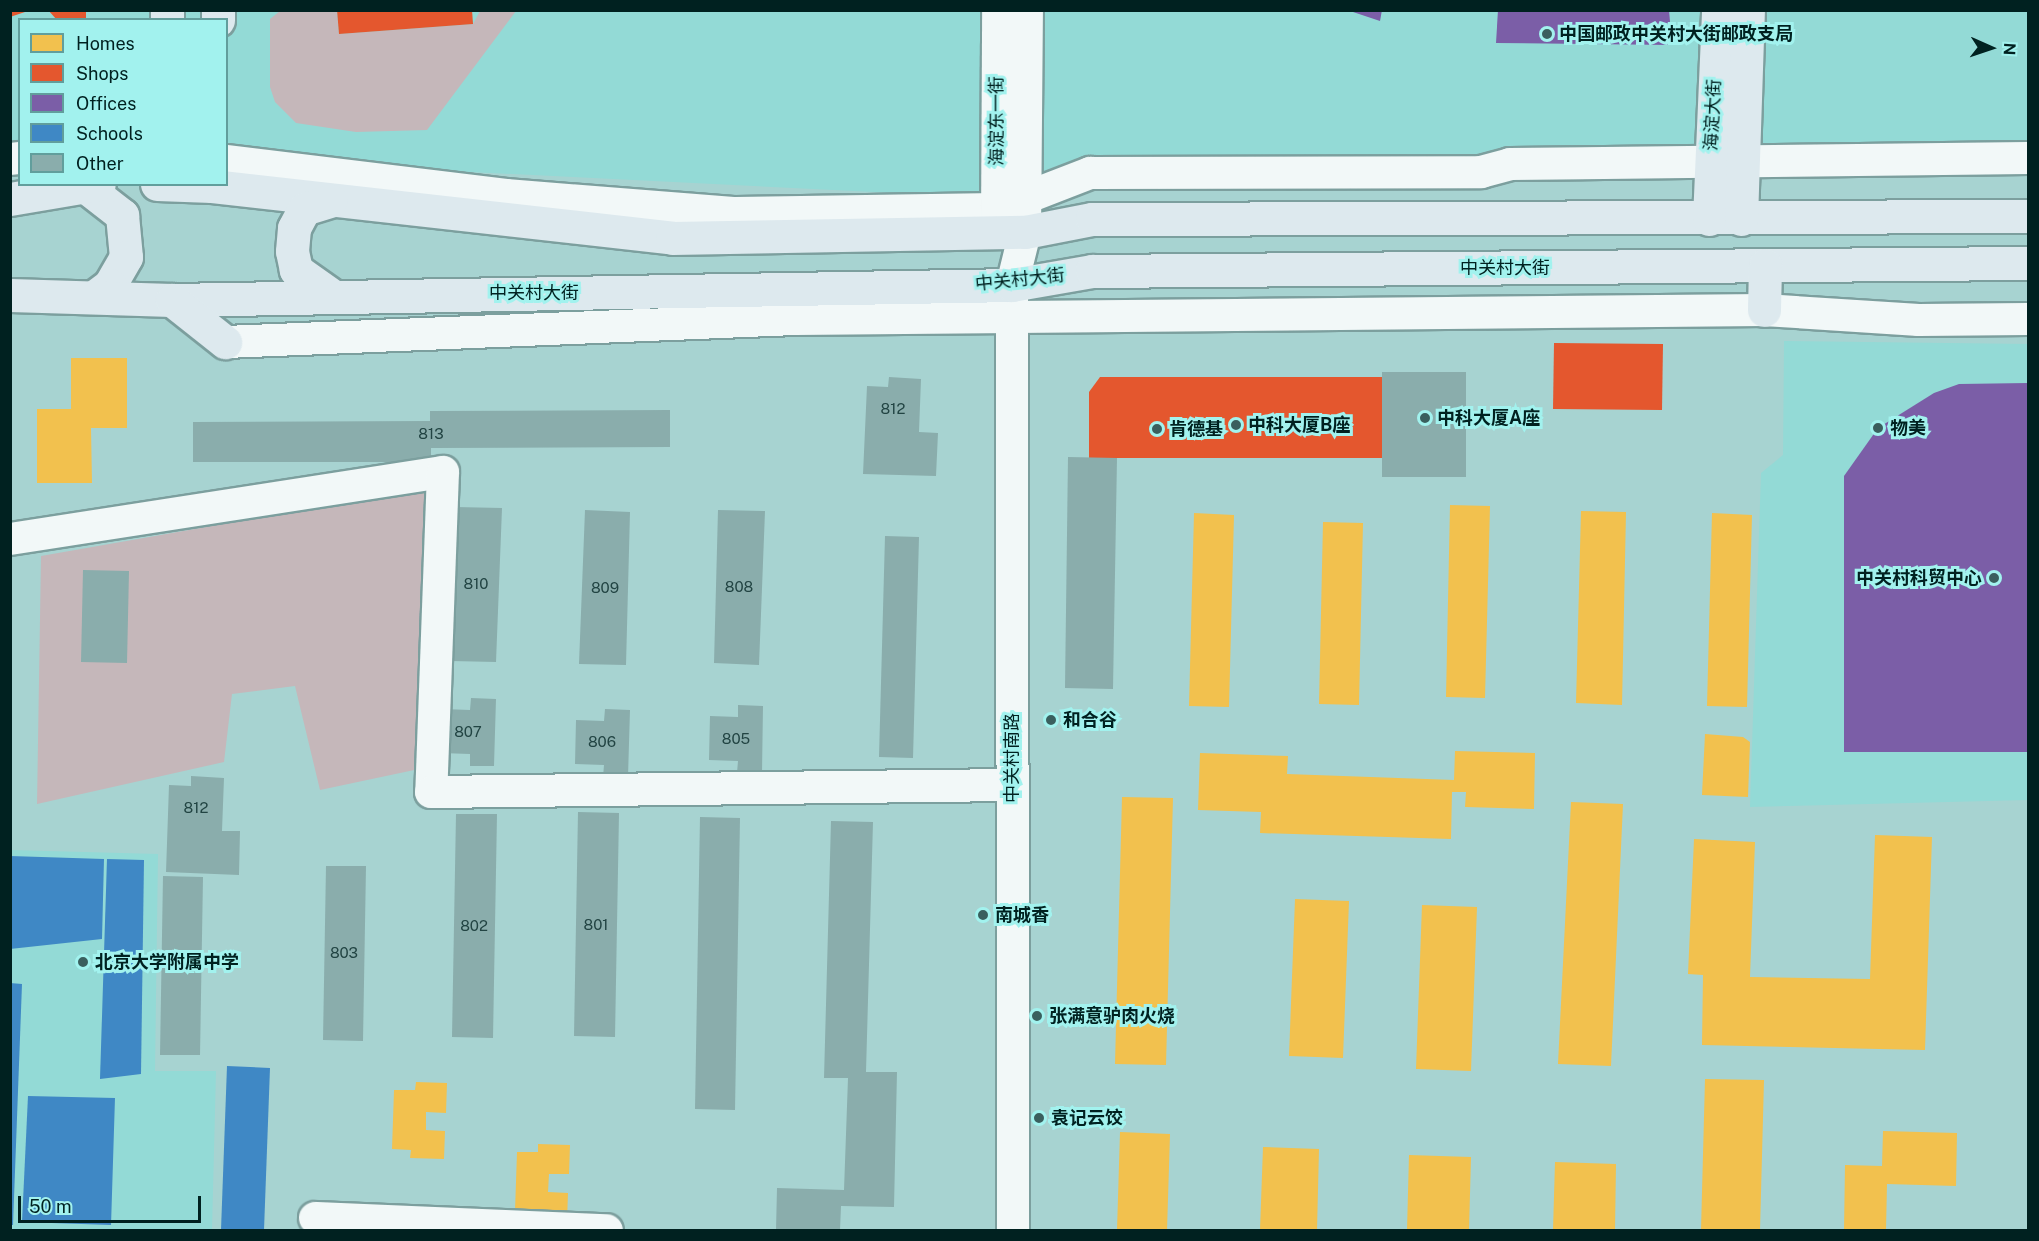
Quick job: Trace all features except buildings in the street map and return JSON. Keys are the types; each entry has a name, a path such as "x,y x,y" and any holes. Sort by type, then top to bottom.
{"main road":[{"name":"海淀大街","path":"1718,10 1727,161 1725,219"},
{"name":"海淀大街","path":"1727,161 1748,10"},
{"path":"228,179 331,201 672,238 1011,218 1725,219 2028,216"},
{"path":"10,199 93,186 122,215 126,257 110,285 94,297"},
{"path":"330,294 296,270 292,251 294,228 304,209 331,201"},
{"name":"中关村大街","path":"10,295 172,300 330,294 1011,285 1092,271 2028,262"},
{"path":"1764,310 1765,266"},
{"path":"172,300 225,342"}],"street":[{"name":"海淀东一街","path":"998,10 1011,218"},
{"name":"海淀东一街","path":"1011,218 1027,10"},
{"path":"228,178 506,195 736,213 1011,218 1090,173 1481,172 1510,164 2028,158"},
{"name":"中关村南路","path":"1011,218 1013,1230"},
{"name":"中关村大街","path":"225,342 795,319 1764,310 1919,320 2028,319"},
{"path":"10,539 443,472 431,792 1012,785"},
{"path":"315,1218 607,1230"}],"shaded area":[{"path":"11,11 2028,11 2028,158 1090,173 997,198 228,160 228,18 18,18 18,157 11,159"},
{"path":"280,11 337,11 339,34 473,24 480,11 516,11 427,130 356,132 296,123 275,102 270,87 270,19"},
{"path":"1784,341 2028,344 2028,800 1750,807 1761,473 1783,455"},
{"path":"429,488 419,769 320,790 295,686 232,694 224,762 37,804 41,556"},
{"name":"北京大学附属中学","path":"11,850 158,854 155,1071 216,1071 212,1230 11,1230"}],"place":[{"name":"中国邮政中关村大街邮政支局","path":"1547,34"},
{"name":"中科大厦A座","path":"1425,418"},
{"name":"中科大厦B座","path":"1236,425"},
{"name":"物美","path":"1878,428"},
{"name":"肯德基","path":"1157,429"},
{"name":"中关村科贸中心","path":"1994,578"},
{"name":"和合谷","path":"1051,720"},
{"name":"南城香","path":"983,915"},
{"name":"北京大学附属中学","path":"83,962"},
{"name":"张满意驴肉火烧","path":"1037,1016"},
{"name":"袁记云饺","path":"1039,1118"}]}
